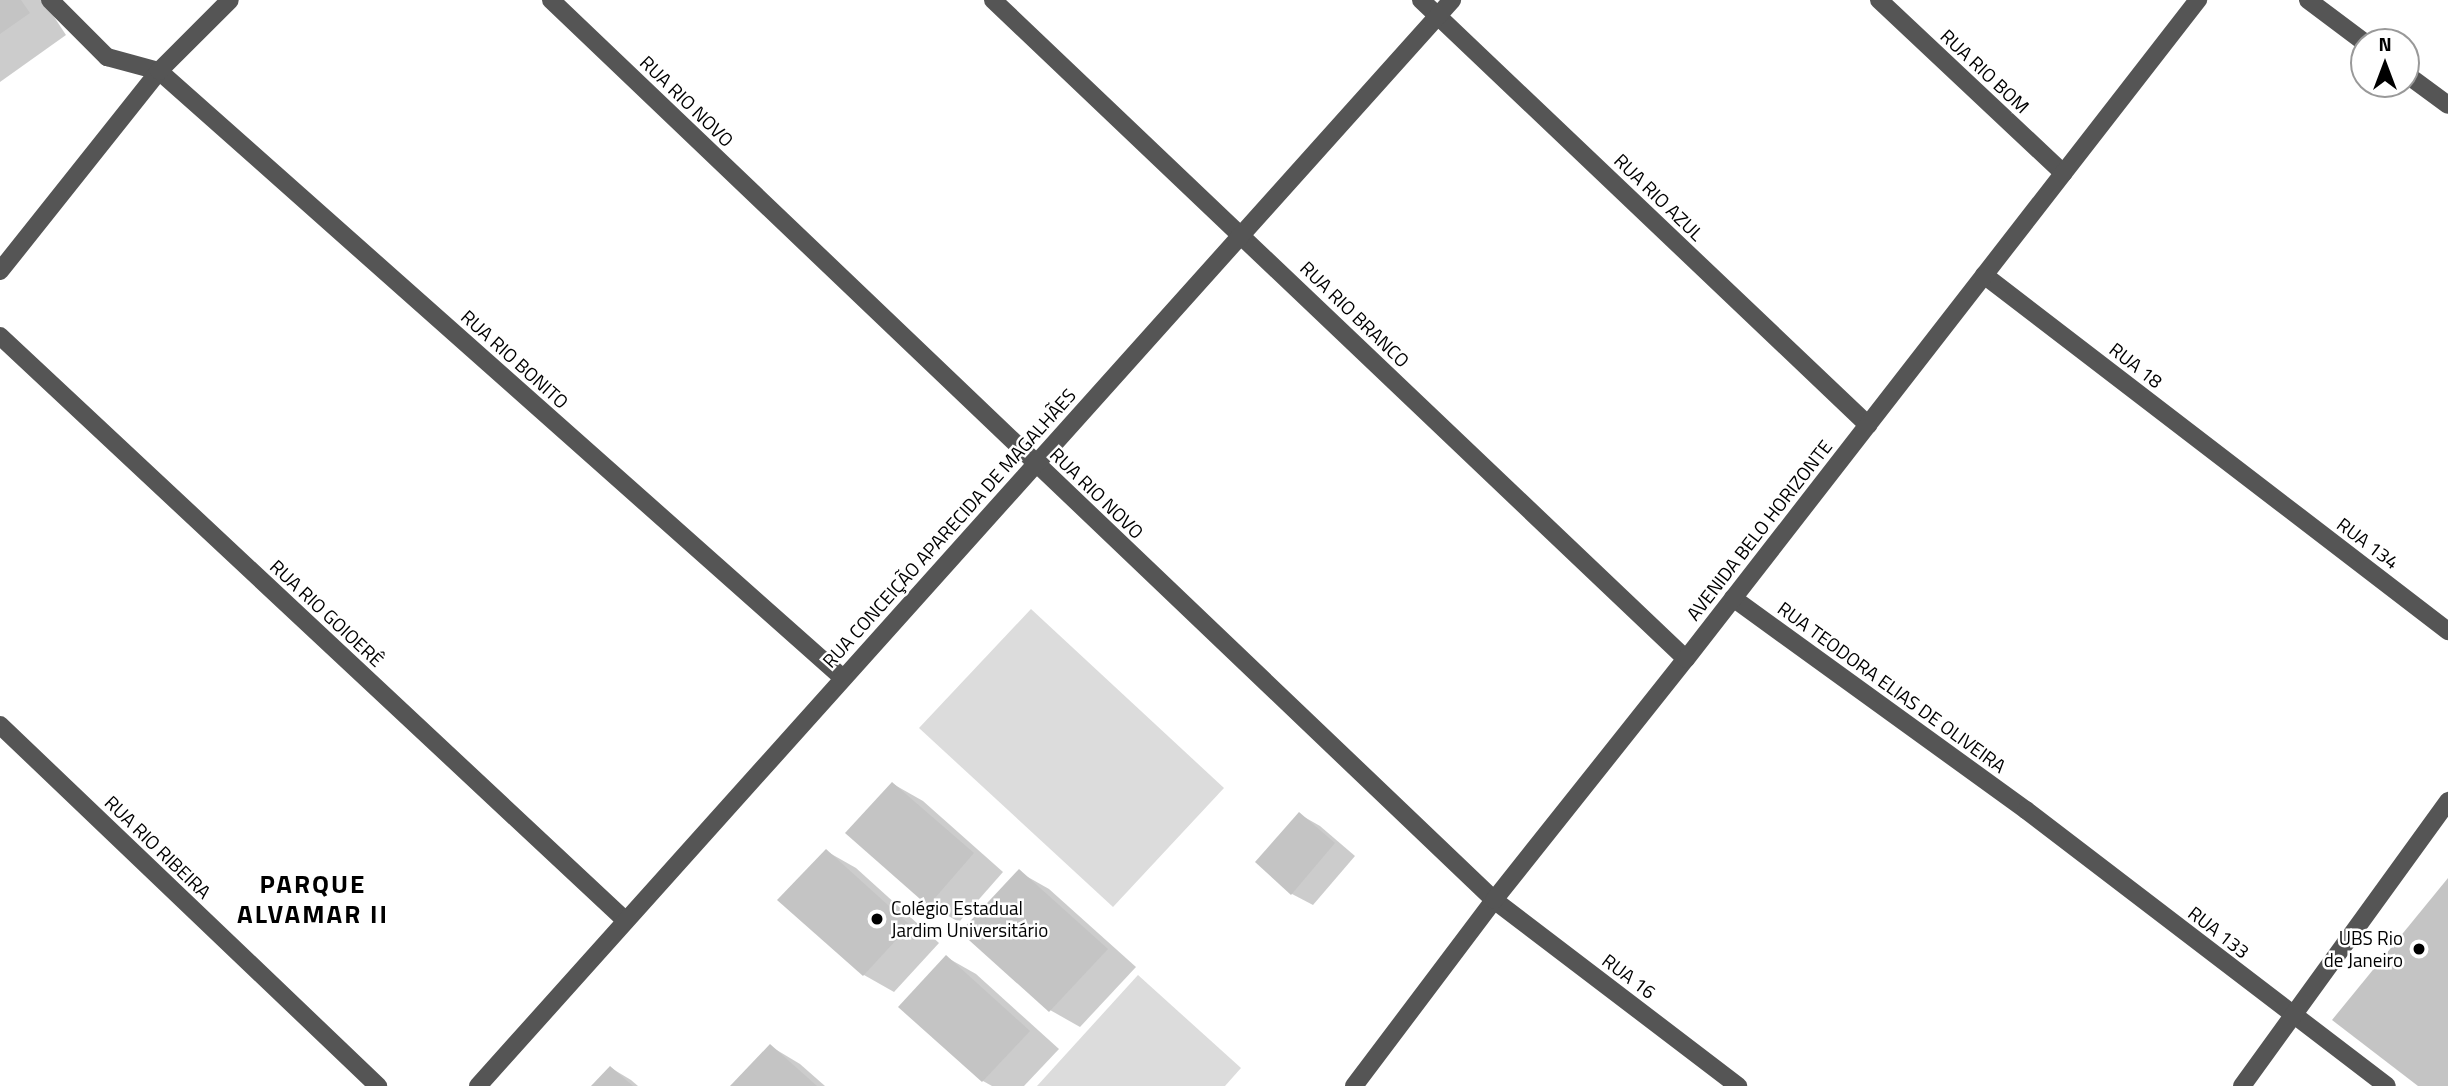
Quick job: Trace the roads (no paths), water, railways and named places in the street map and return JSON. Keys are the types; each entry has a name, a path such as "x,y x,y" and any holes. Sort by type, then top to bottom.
{"street":[{"path":"50,0 107,57 159,71"},
{"path":"0,271 159,71 230,0"},
{"name":"RUA RIO NOVO","path":"551,0 1494,900"},
{"name":"RUA RIO BRANCO","path":"993,0 1686,659"},
{"name":"RUA RIO AZUL","path":"1421,0 1868,425"},
{"name":"RUA CONCEIÇÃO APARECIDA DE MAGALHÃES","path":"478,1086 1452,0"},
{"name":"RUA RIO BOM","path":"1879,0 2063,173"},
{"name":"AVENIDA BELO HORIZONTE","path":"1354,1086 1494,900 1686,659 2198,0"},
{"path":"2308,0 2350,32"},
{"name":"RUA RIO BONITO","path":"159,71 843,678"},
{"path":"2420,84 2448,105"},
{"name":"RUA 18","path":"1984,275 2262,489"},
{"name":"RUA RIO GOIOERÊ","path":"0,336 625,920"},
{"name":"RUA 134","path":"2262,489 2448,631"},
{"name":"RUA TEODORA ELIAS DE OLIVEIRA","path":"1733,598 2026,810"},
{"name":"RUA RIO RIBEIRA","path":"0,725 378,1086"},
{"path":"2242,1086 2448,801"},
{"name":"RUA 133","path":"2026,810 2387,1086"},
{"name":"RUA 16","path":"1494,900 1738,1086"}],"place":[{"name":"Colégio Estadual Jardim Universitário","path":"877,919"},
{"name":"UBS Rio de Janeiro","path":"2419,949"}],"district":[{"name":"PARQUE ALVAMAR II","path":"313,899"}]}
